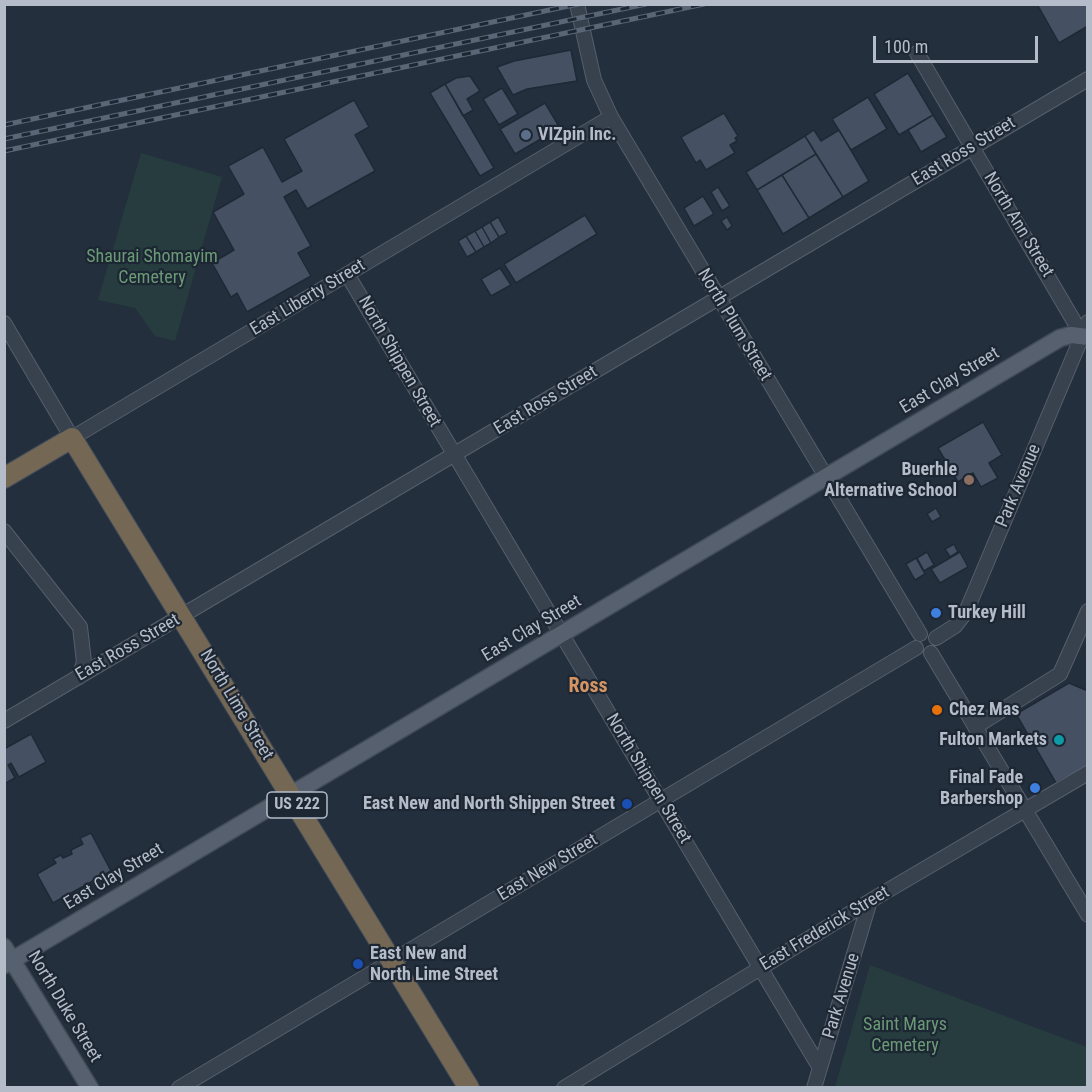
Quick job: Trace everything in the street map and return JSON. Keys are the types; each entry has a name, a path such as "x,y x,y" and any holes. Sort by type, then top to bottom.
{"highway":[{"name":"East Liberty Street","path":"4,478 72,438"},
{"name":"North Lime Street","path":"72,438 183,616 469,1088"}],"main road":[{"name":"East Clay Street","path":"7,958 291,795 1060,338 1086,331"},
{"name":"North Duke Street","path":"7,958 90,1088"}],"street":[{"name":"North Plum Street","path":"577,4 594,80 610,117 920,634"},
{"name":"North Ann Street","path":"917,53 970,148 1086,331"},
{"name":"East Ross Street","path":"4,721 1088,79"},
{"name":"East Liberty Street","path":"72,438 610,117"},
{"name":"North Shippen Street","path":"347,274 453,456 562,634 820,1068"},
{"name":"North Lime Street","path":"4,323 72,438"},
{"name":"Park Avenue","path":"936,638 955,626 966,612 1086,331"},
{"path":"4,531 80,627 84,662 80,677"},
{"path":"975,726 1060,674 1088,611"},
{"path":"931,633 936,638 936,648 931,653 921,653 916,648 915,642 920,634 931,633"},
{"name":"East New Street","path":"179,1088 916,648"},
{"path":"931,653 1088,915"},
{"name":"East Frederick Street","path":"564,1088 869,904 880,895 1025,810 1086,778"},
{"name":"Park Avenue","path":"814,1088 869,904"}],"green space":[{"name":"Shaurai Shomayim Cemetery","path":"141,153 222,177 175,341 155,336 135,308 98,300"},
{"name":"Saint Marys Cemetery","path":"870,965 1087,1047 1087,1087 835,1087"}],"building":[{"path":"1037,4 1088,4 1088,26 1059,43"},
{"path":"571,50 577,81 527,89 513,95 497,67 514,61"},
{"path":"908,73 933,115 899,135 874,94"},
{"path":"470,76 480,91 467,99 473,110 463,116 445,84 456,78"},
{"path":"445,84 494,168 480,176 430,93"},
{"path":"502,88 518,114 499,125 483,99"},
{"path":"868,97 887,129 851,150 832,119"},
{"path":"354,100 369,127 355,135 375,171 307,209 296,190 284,197 311,246 298,253 311,276 247,312 237,293 231,297 212,263 234,250 213,212 244,194 228,166 263,147 282,182 302,171 284,139"},
{"path":"545,103 560,128 515,154 500,129"},
{"path":"724,113 738,136 735,138 737,141 730,145 735,153 706,170 700,160 696,163 681,137"},
{"path":"933,115 947,137 921,152 908,130"},
{"path":"814,130 821,141 839,130 869,181 843,197 805,136"},
{"path":"805,136 816,154 757,190 746,172"},
{"path":"816,154 843,197 809,218 782,175"},
{"path":"782,175 809,218 783,234 757,190"},
{"path":"718,187 730,206 722,211 711,192"},
{"path":"703,196 714,214 694,226 684,208"},
{"path":"585,215 597,234 516,283 504,264"},
{"path":"498,217 507,233 499,237 490,222"},
{"path":"727,217 732,226 727,230 721,221"},
{"path":"490,222 499,237 491,243 482,227"},
{"path":"482,227 491,243 484,247 475,231"},
{"path":"475,231 484,247 476,252 466,236"},
{"path":"466,236 476,252 467,257 458,241"},
{"path":"500,268 511,285 491,296 481,279"},
{"path":"983,422 1002,455 989,463 998,478 981,487 973,473 958,482 938,448"},
{"path":"936,508 941,517 932,522 927,514"},
{"path":"954,544 958,552 950,557 945,549"},
{"path":"927,552 934,565 924,571 917,558"},
{"path":"960,552 968,567 940,583 931,569"},
{"path":"916,558 925,574 915,580 906,564"},
{"name":"Fulton Markets","path":"1069,683 1088,691 1088,766 1056,783 1016,714"},
{"path":"31,734 46,762 19,777 11,763 8,765 15,778 4,784 4,749"},
{"path":"91,833 111,871 53,903 37,874 56,863 53,859 61,855 63,858 72,854 71,850 83,844 80,838"}],"railway":[{"path":"4,125 578,4"},
{"path":"4,139 646,4"},
{"path":"4,151 704,4"}],"place":[{"name":"VIZpin Inc.","path":"526,135"},
{"name":"Buerhle Alternative School","path":"969,480"},
{"name":"Turkey Hill","path":"936,613"},
{"name":"Chez Mas","path":"937,710"},
{"name":"Fulton Markets","path":"1059,740"},
{"name":"Final Fade Barbershop","path":"1035,788"},
{"name":"East New and North Shippen Street","path":"627,804"},
{"name":"East New and North Lime Street","path":"358,964"}],"district":[{"name":"Ross","path":"588,687"}]}
